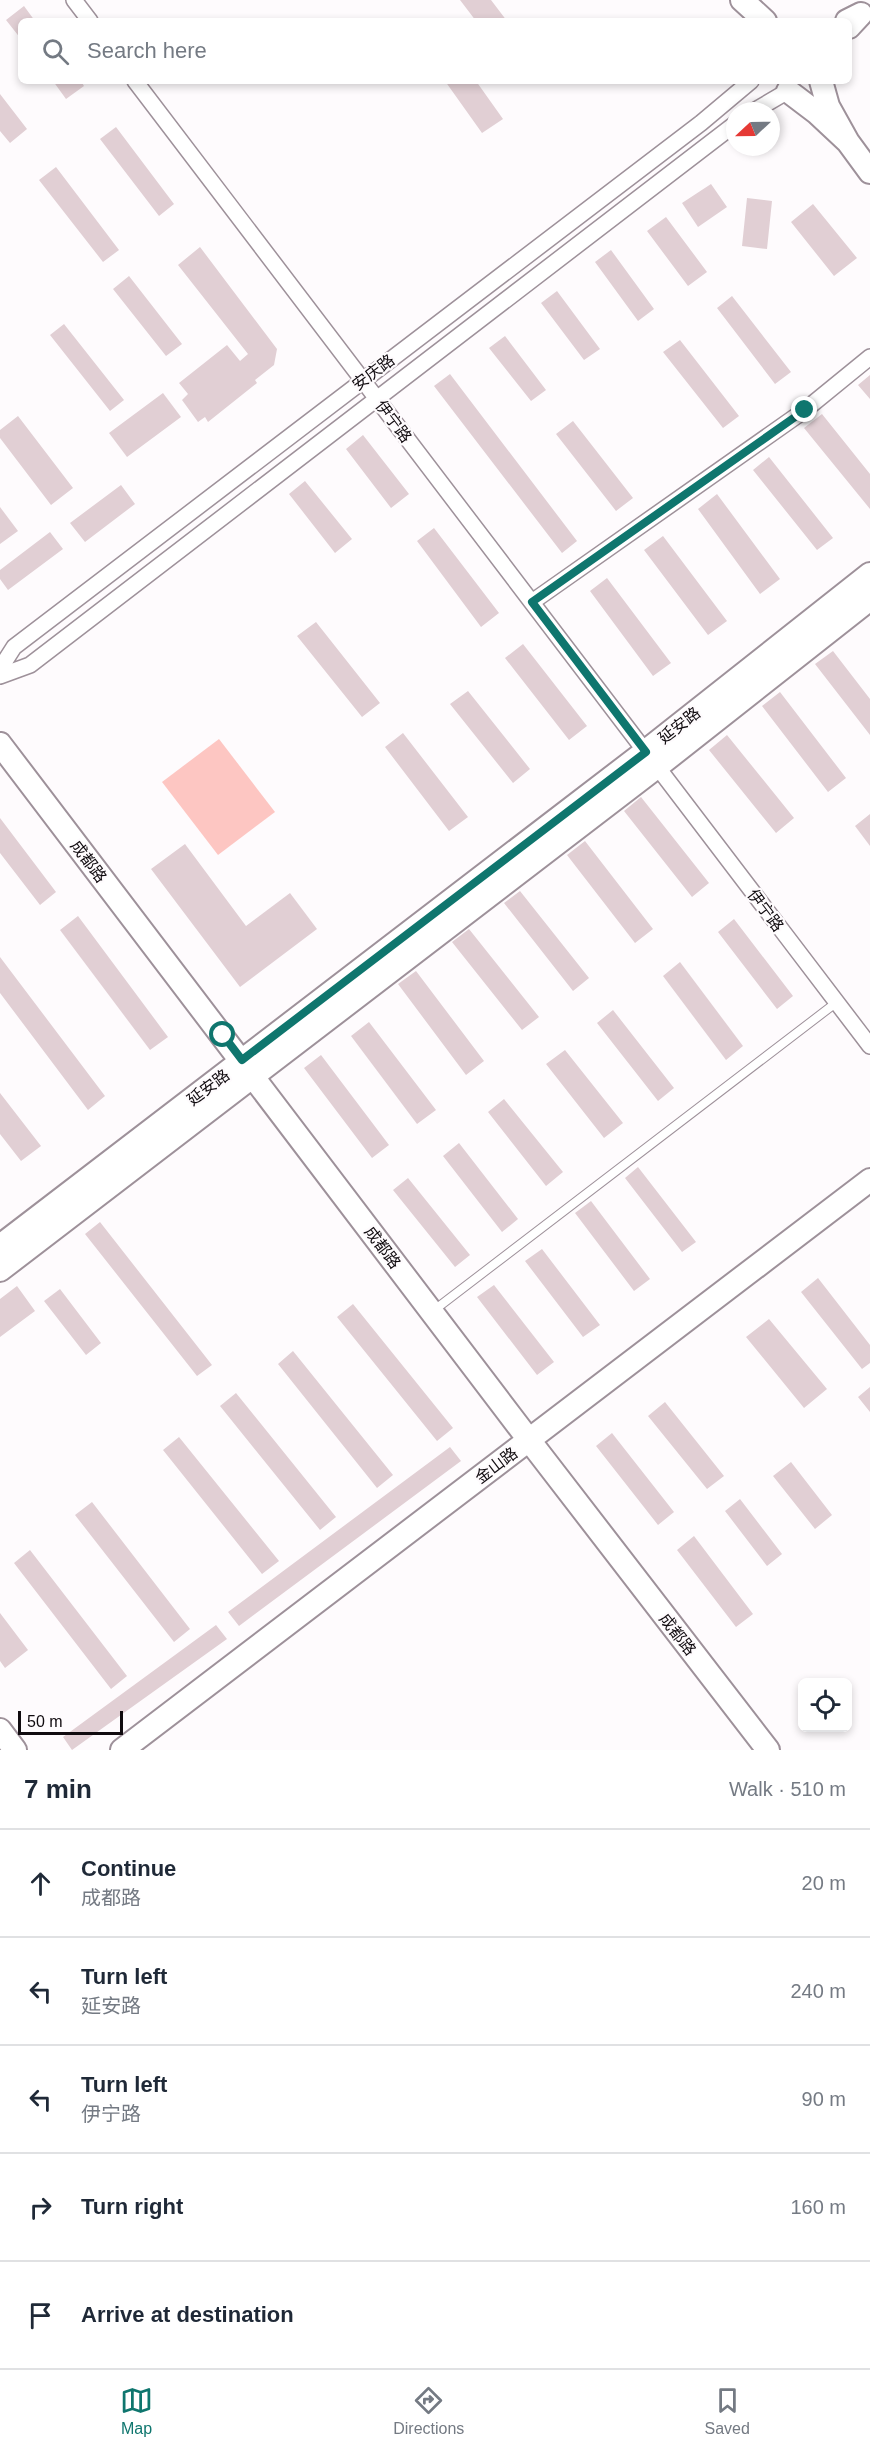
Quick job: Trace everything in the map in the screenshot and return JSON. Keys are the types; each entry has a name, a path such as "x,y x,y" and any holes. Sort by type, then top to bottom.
{"street":[{"path":"74,0 88,18"},
{"path":"740,0 748,18"},
{"path":"740,0 761,18"},
{"name":"伊宁路","path":"137,84 649,756"},
{"name":"安庆路","path":"0,669 14,647 692,130 747,84"},
{"path":"780,86 800,92 811,84"},
{"path":"822,84 828,106 848,142 870,172"},
{"path":"763,102 780,86"},
{"path":"780,86 817,113 848,142"},
{"name":"安庆路","path":"0,676 30,665 726,131"},
{"path":"532,602 805,410 870,357"},
{"name":"延安路","path":"0,1270 248,1068 649,756 870,574"},
{"name":"延安路","path":"0,1246 248,1068 658,766 870,599"},
{"name":"成都路","path":"0,744 529,1440 768,1750"},
{"name":"伊宁路","path":"662,773 870,1046"},
{"name":"金山路","path":"122,1750 870,1180"},
{"path":"0,1730 15,1750"}],"lane":[{"path":"432,1312 837,1002"}],"shaded area":[{"path":"219,739 275,812 218,855 162,782"}],"building":[{"path":"460,0 491,0 505,18 474,18"},
{"path":"24,6 33,18 18,18 18,35 6,20"},
{"path":"55,84 83,84 84,86 66,99"},
{"path":"447,84 478,84 503,119 482,133"},
{"path":"0,94 27,129 10,143 0,131"},
{"path":"116,127 174,204 159,216 100,139"},
{"path":"56,167 119,250 103,262 39,180"},
{"path":"711,184 727,207 698,227 682,203"},
{"path":"747,198 772,201 767,249 742,246"},
{"path":"813,204 857,258 834,276 791,222"},
{"path":"666,217 707,272 688,286 647,231"},
{"path":"200,247 277,349 274,365 255,380 257,383 208,422 205,417 198,422 182,400 188,394 179,383 227,345 240,361 248,354 178,265"},
{"path":"611,250 654,309 638,321 595,262"},
{"path":"129,276 182,344 166,356 113,289"},
{"path":"557,291 600,349 584,360 541,303"},
{"path":"732,296 791,372 775,384 717,308"},
{"path":"64,324 124,400 110,411 50,335"},
{"path":"505,336 546,390 531,401 489,348"},
{"path":"680,340 739,416 723,428 663,352"},
{"path":"450,374 577,541 562,553 434,386"},
{"path":"870,375 870,399 858,385"},
{"path":"163,393 181,417 127,457 109,433"},
{"path":"822,414 870,474 870,509 804,428"},
{"path":"18,416 73,488 51,505 0,438 0,430"},
{"path":"573,421 633,498 616,511 556,434"},
{"path":"363,435 409,494 391,508 346,449"},
{"path":"769,457 833,538 817,550 753,470"},
{"path":"305,481 352,539 335,553 289,494"},
{"path":"121,485 135,504 85,542 70,523"},
{"path":"717,494 780,579 760,594 698,509"},
{"path":"0,507 18,531 0,544"},
{"path":"434,528 499,613 481,627 417,541"},
{"path":"50,532 63,549 8,590 0,579 0,570"},
{"path":"663,536 727,621 708,635 644,550"},
{"path":"607,578 671,663 653,676 590,591"},
{"path":"316,622 380,703 362,717 297,636"},
{"path":"523,644 587,726 569,740 505,658"},
{"path":"833,651 870,699 870,735 815,664"},
{"path":"468,691 530,769 513,783 450,704"},
{"path":"780,692 846,778 828,792 762,706"},
{"path":"403,733 468,817 449,831 385,747"},
{"path":"727,735 794,818 776,833 709,750"},
{"path":"641,797 709,883 692,897 624,811"},
{"path":"870,814 870,846 855,826"},
{"path":"0,818 56,892 40,905 0,853"},
{"path":"585,841 653,929 635,943 567,855"},
{"path":"185,844 246,926 290,893 317,929 240,987 151,869"},
{"path":"520,891 589,978 573,991 504,903"},
{"path":"78,916 168,1037 150,1050 60,930"},
{"path":"734,919 793,996 777,1009 718,932"},
{"path":"469,929 539,1017 522,1030 452,942"},
{"path":"0,957 105,1096 88,1110 0,993"},
{"path":"680,962 743,1046 726,1060 663,976"},
{"path":"416,971 484,1061 466,1075 398,984"},
{"path":"613,1010 674,1088 658,1101 597,1023"},
{"path":"369,1022 436,1110 417,1124 351,1036"},
{"path":"565,1050 623,1123 604,1138 546,1064"},
{"path":"321,1055 389,1145 372,1158 304,1068"},
{"path":"0,1093 41,1146 21,1161 0,1134"},
{"path":"504,1099 563,1172 546,1186 488,1112"},
{"path":"459,1143 518,1219 502,1232 443,1156"},
{"path":"638,1167 696,1242 682,1252 625,1178"},
{"path":"408,1178 470,1255 455,1267 393,1190"},
{"path":"591,1201 650,1279 634,1291 575,1213"},
{"path":"100,1222 212,1365 197,1376 85,1234"},
{"path":"542,1249 600,1325 583,1337 525,1261"},
{"path":"818,1278 870,1345 870,1363 862,1369 801,1292"},
{"path":"494,1285 554,1362 537,1375 477,1297"},
{"path":"17,1286 35,1311 0,1337 0,1299"},
{"path":"60,1289 101,1343 86,1355 44,1301"},
{"path":"353,1304 453,1428 437,1441 337,1317"},
{"path":"769,1319 827,1389 804,1408 746,1337"},
{"path":"293,1351 393,1475 377,1488 278,1364"},
{"path":"870,1387 870,1412 858,1397"},
{"path":"236,1393 336,1517 320,1530 220,1406"},
{"path":"665,1402 724,1476 707,1489 648,1416"},
{"path":"612,1433 674,1512 658,1525 596,1446"},
{"path":"179,1437 279,1561 262,1574 163,1450"},
{"path":"450,1447 461,1461 239,1626 228,1612"},
{"path":"791,1462 832,1515 815,1529 773,1476"},
{"path":"740,1499 782,1554 767,1566 725,1511"},
{"path":"92,1502 190,1629 174,1642 75,1515"},
{"path":"694,1536 753,1614 736,1627 677,1550"},
{"path":"30,1550 127,1676 111,1689 14,1563"},
{"path":"0,1613 28,1650 5,1668 0,1661"},
{"path":"216,1625 227,1639 72,1750 63,1737"}],"route":[{"path":"223,1035 242,1060 646,752 532,602 805,410"}]}
